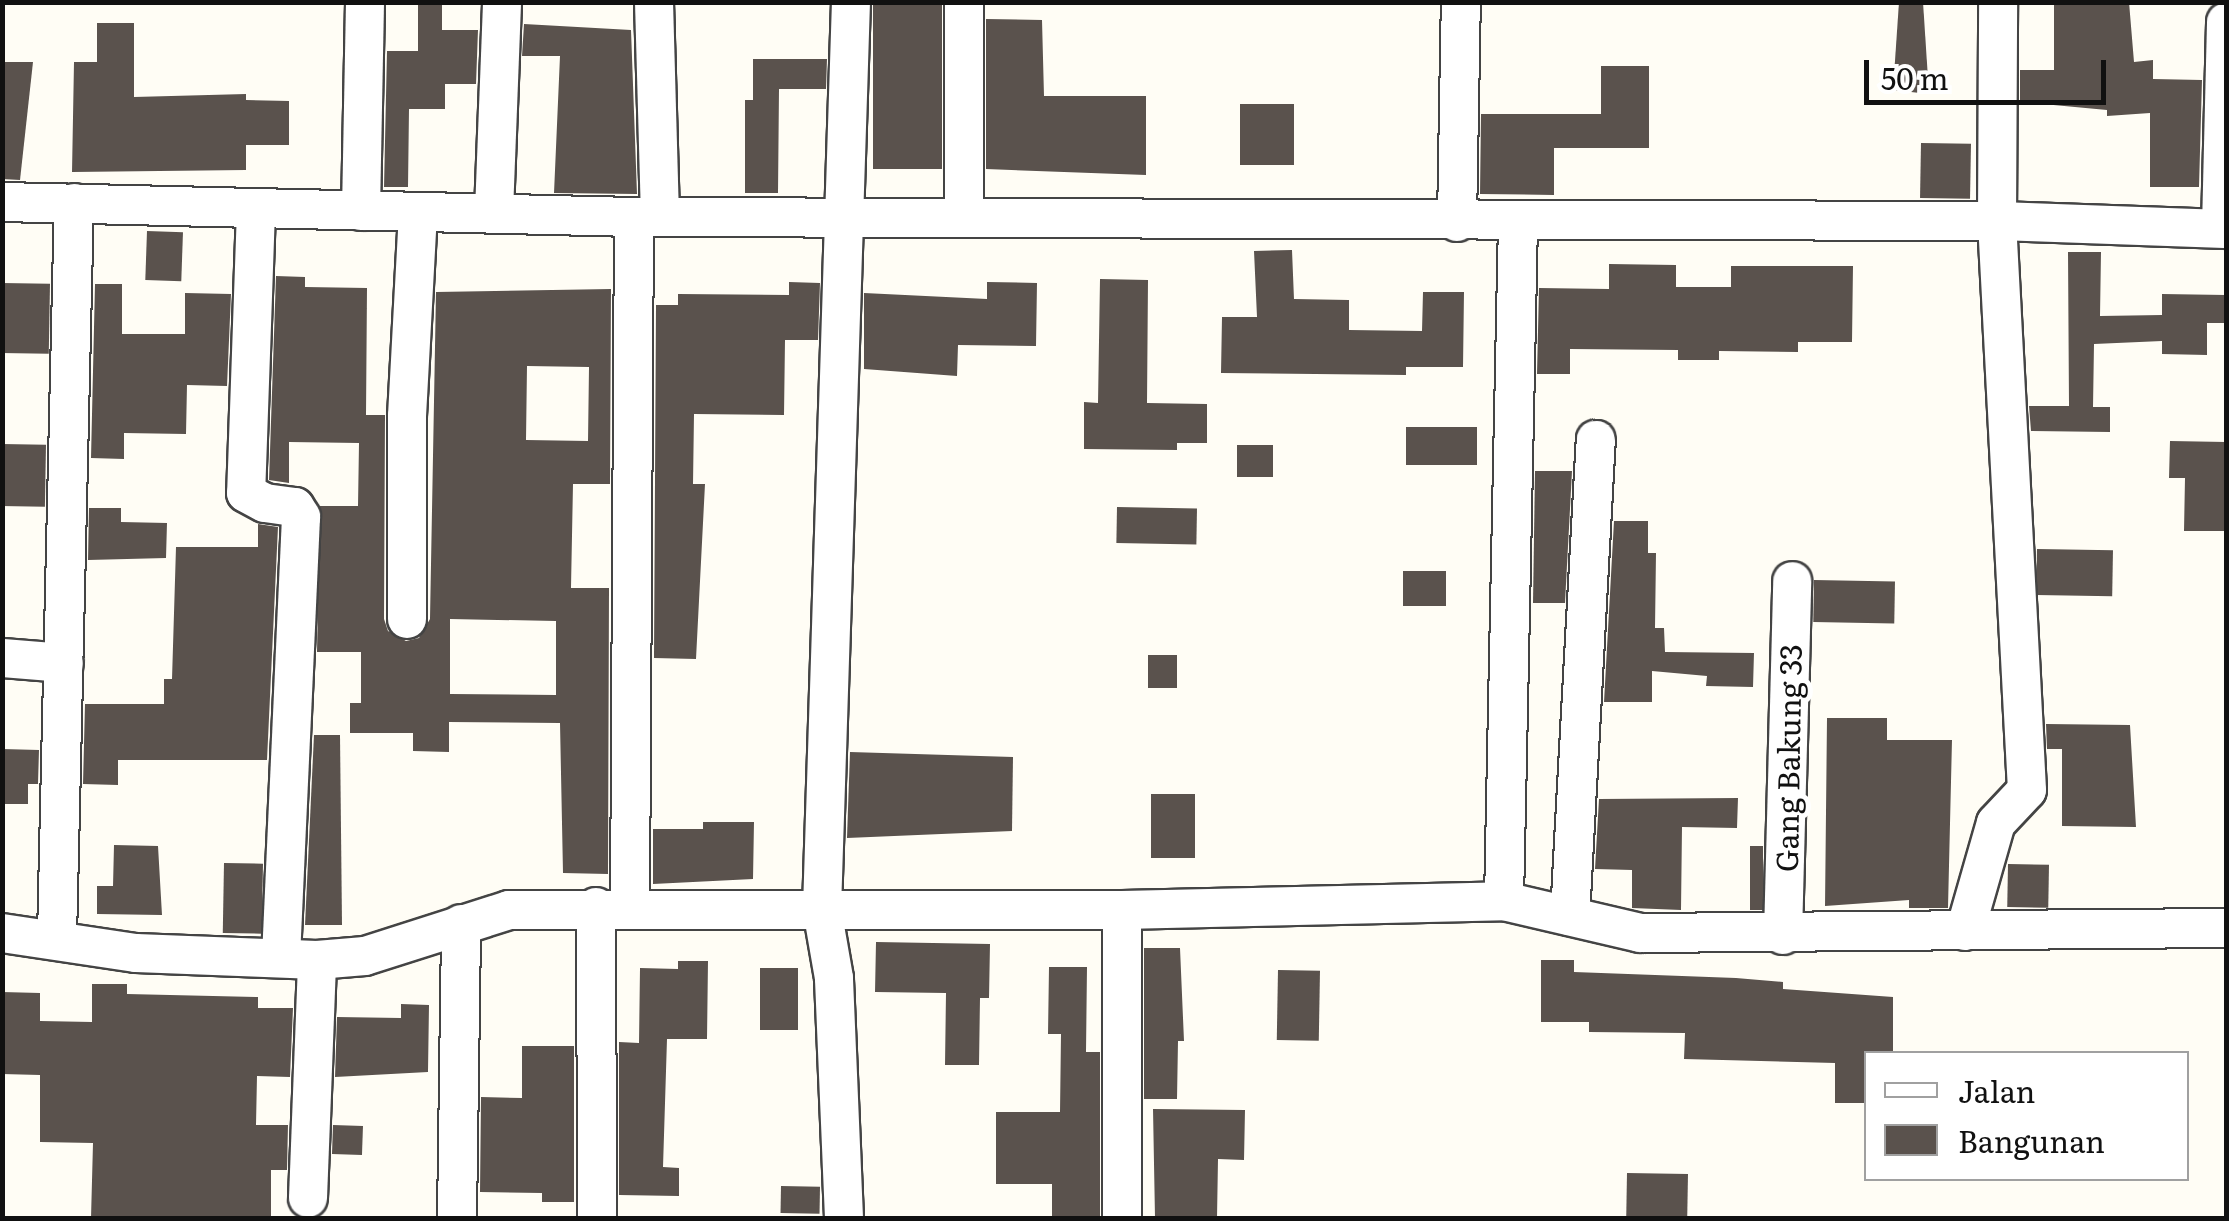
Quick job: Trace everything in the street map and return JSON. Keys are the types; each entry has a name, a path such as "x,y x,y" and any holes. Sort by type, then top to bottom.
{"street":[{"path":"361,211 366,2"},
{"path":"494,212 502,2"},
{"path":"597,1218 647,216 654,2"},
{"path":"844,1218 834,978 822,909 849,216 851,2"},
{"path":"964,2 964,215"},
{"path":"1457,222 1460,2"},
{"path":"1966,931 1996,824 2028,790 1997,222 1998,2"},
{"path":"2,202 647,216 964,215 1518,224 1997,222 2224,228 2226,22"},
{"path":"57,938 74,203"},
{"path":"256,210 246,493 266,504 295,506 300,517 299,958 308,1198"},
{"path":"407,619 407,416 418,213"},
{"path":"1504,901 1518,224"},
{"path":"1570,916 1596,440"},
{"name":"Gang Bakung 33","path":"1783,935 1792,581"},
{"path":"2,658 64,663"},
{"path":"2,933 57,938 136,953 299,958 365,956 509,910 1122,910 1504,901 1640,933 1783,935 2226,928"},
{"path":"1122,910 1122,1218"},
{"path":"457,1218 461,924"}],"building":[{"path":"418,2 442,2 442,30 478,30 476,84 445,84 445,109 409,109 408,187 384,187 387,51 418,51"},
{"path":"1899,2 1923,2 1929,94 1893,90"},
{"path":"2054,2 2129,2 2134,62 2153,60 2153,79 2202,80 2199,187 2150,187 2150,113 2107,116 2107,110 2020,102 2020,70 2054,70"},
{"path":"873,5 942,5 942,169 873,169"},
{"path":"986,19 1042,20 1044,96 1146,96 1146,175 986,169"},
{"path":"97,23 134,23 134,97 246,94 246,100 289,101 289,145 246,145 246,170 72,172 74,62 97,62"},
{"path":"524,24 631,30 637,194 554,193 560,56 522,56"},
{"path":"753,59 827,59 826,89 779,89 778,193 745,193 745,100 753,100"},
{"path":"2,62 33,62 20,180 2,179"},
{"path":"1601,66 1649,66 1649,148 1554,148 1554,195 1480,194 1481,114 1601,114"},
{"path":"1240,104 1294,104 1294,165 1240,165"},
{"path":"1921,143 1971,144 1970,199 1920,198"},
{"path":"147,231 183,232 181,281 145,280"},
{"path":"1292,250 1294,299 1349,300 1349,330 1422,331 1423,292 1464,292 1463,367 1406,367 1406,375 1221,373 1222,317 1257,317 1254,251"},
{"path":"2068,252 2101,252 2100,316 2162,315 2162,294 2226,295 2226,323 2207,323 2207,355 2162,354 2162,341 2094,344 2093,407 2110,407 2110,432 2031,431 2029,406 2069,406"},
{"path":"1609,264 1676,265 1676,287 1731,287 1731,266 1853,266 1852,342 1798,342 1798,352 1719,351 1719,360 1678,360 1678,350 1570,349 1570,374 1537,374 1539,288 1609,289"},
{"path":"276,276 305,277 305,287 367,288 366,415 385,415 384,619 388,631 406,641 419,638 430,619 436,292 611,289 610,484 573,484 571,588 609,588 608,874 563,873 560,723 449,722 449,752 413,751 413,733 350,733 350,703 361,703 361,652 317,652 320,506 358,506 359,443 289,442 289,483 269,480","holes":["527,366 589,367 588,441 526,440","450,619 556,621 556,695 450,694"]},
{"path":"1100,279 1148,280 1147,403 1207,404 1207,443 1177,443 1177,450 1084,449 1084,402 1098,403"},
{"path":"789,282 820,283 818,340 785,340 784,415 694,414 693,484 705,484 696,659 654,658 656,305 678,305 678,294 789,295"},
{"path":"987,282 1037,283 1036,346 958,345 957,376 864,369 864,293 987,299"},
{"path":"2,283 50,284 49,354 2,353"},
{"path":"95,284 122,284 122,334 185,334 185,293 231,294 227,386 187,385 186,434 124,433 124,459 91,458"},
{"path":"1406,427 1477,427 1477,465 1406,465"},
{"path":"2170,441 2226,442 2226,531 2184,531 2185,478 2169,478"},
{"path":"2,444 46,445 45,507 2,506"},
{"path":"1237,445 1273,445 1273,477 1237,477"},
{"path":"1535,471 1572,471 1565,603 1533,603"},
{"path":"1117,507 1197,508 1196,544 1116,543"},
{"path":"89,508 121,508 121,522 167,523 166,558 88,560"},
{"path":"1614,521 1648,521 1648,553 1656,553 1655,628 1664,628 1665,652 1754,653 1753,687 1706,686 1707,676 1652,671 1652,702 1604,702"},
{"path":"258,524 278,527 267,760 118,760 118,785 83,784 85,704 164,704 164,679 172,679 176,547 258,547"},
{"path":"2037,549 2113,550 2112,596 2036,595"},
{"path":"1403,571 1446,571 1446,606 1403,606"},
{"path":"1814,580 1895,581 1894,623 1813,622"},
{"path":"1148,655 1177,655 1177,688 1148,688"},
{"path":"1827,718 1887,718 1887,740 1952,740 1948,908 1909,908 1909,900 1825,906"},
{"path":"2046,724 2130,725 2136,827 2062,826 2062,749 2047,749"},
{"path":"314,735 340,735 342,925 305,925"},
{"path":"2,749 39,750 38,784 28,784 28,804 2,804"},
{"path":"850,752 1013,757 1012,831 847,838"},
{"path":"1151,794 1195,794 1195,858 1151,858"},
{"path":"1738,798 1737,828 1682,827 1681,910 1632,908 1632,870 1595,869 1599,799"},
{"path":"703,822 754,822 753,879 653,884 653,829 703,829"},
{"path":"114,845 158,846 162,915 97,914 97,886 113,886"},
{"path":"1750,846 1763,846 1763,910 1750,910"},
{"path":"224,863 263,864 262,934 223,933"},
{"path":"2008,864 2049,865 2048,908 2007,907"},
{"path":"876,942 990,944 989,998 980,998 979,1065 945,1065 946,993 875,992"},
{"path":"1144,948 1180,948 1184,1041 1178,1041 1177,1099 1144,1099"},
{"path":"1541,960 1574,960 1574,972 1736,978 1783,982 1783,989 1893,997 1893,1051 1864,1051 1864,1103 1835,1103 1835,1063 1684,1059 1685,1033 1589,1032 1589,1022 1541,1022"},
{"path":"678,961 708,961 707,1039 667,1039 663,1167 679,1168 679,1196 619,1195 619,1042 639,1043 640,968 678,969"},
{"path":"1049,967 1087,967 1086,1052 1100,1052 1100,1218 1052,1218 1052,1184 996,1184 996,1112 1060,1112 1061,1034 1048,1034"},
{"path":"760,968 798,968 798,1030 760,1030"},
{"path":"1278,970 1320,971 1319,1041 1277,1040"},
{"path":"92,984 127,984 127,994 258,997 258,1008 293,1008 290,1077 257,1076 256,1125 288,1125 287,1170 271,1170 271,1218 91,1218 93,1143 40,1142 40,1075 2,1074 2,992 40,993 40,1021 92,1022"},
{"path":"401,1004 429,1005 428,1072 335,1077 337,1017 401,1018"},
{"path":"522,1046 574,1046 574,1202 542,1202 542,1193 480,1192 481,1097 522,1098"},
{"path":"1153,1109 1245,1110 1244,1160 1218,1159 1217,1218 1155,1218"},
{"path":"333,1125 363,1126 362,1155 332,1154"},
{"path":"1627,1173 1688,1174 1687,1218 1626,1218"},
{"path":"781,1186 820,1187 820,1214 781,1213"}]}
